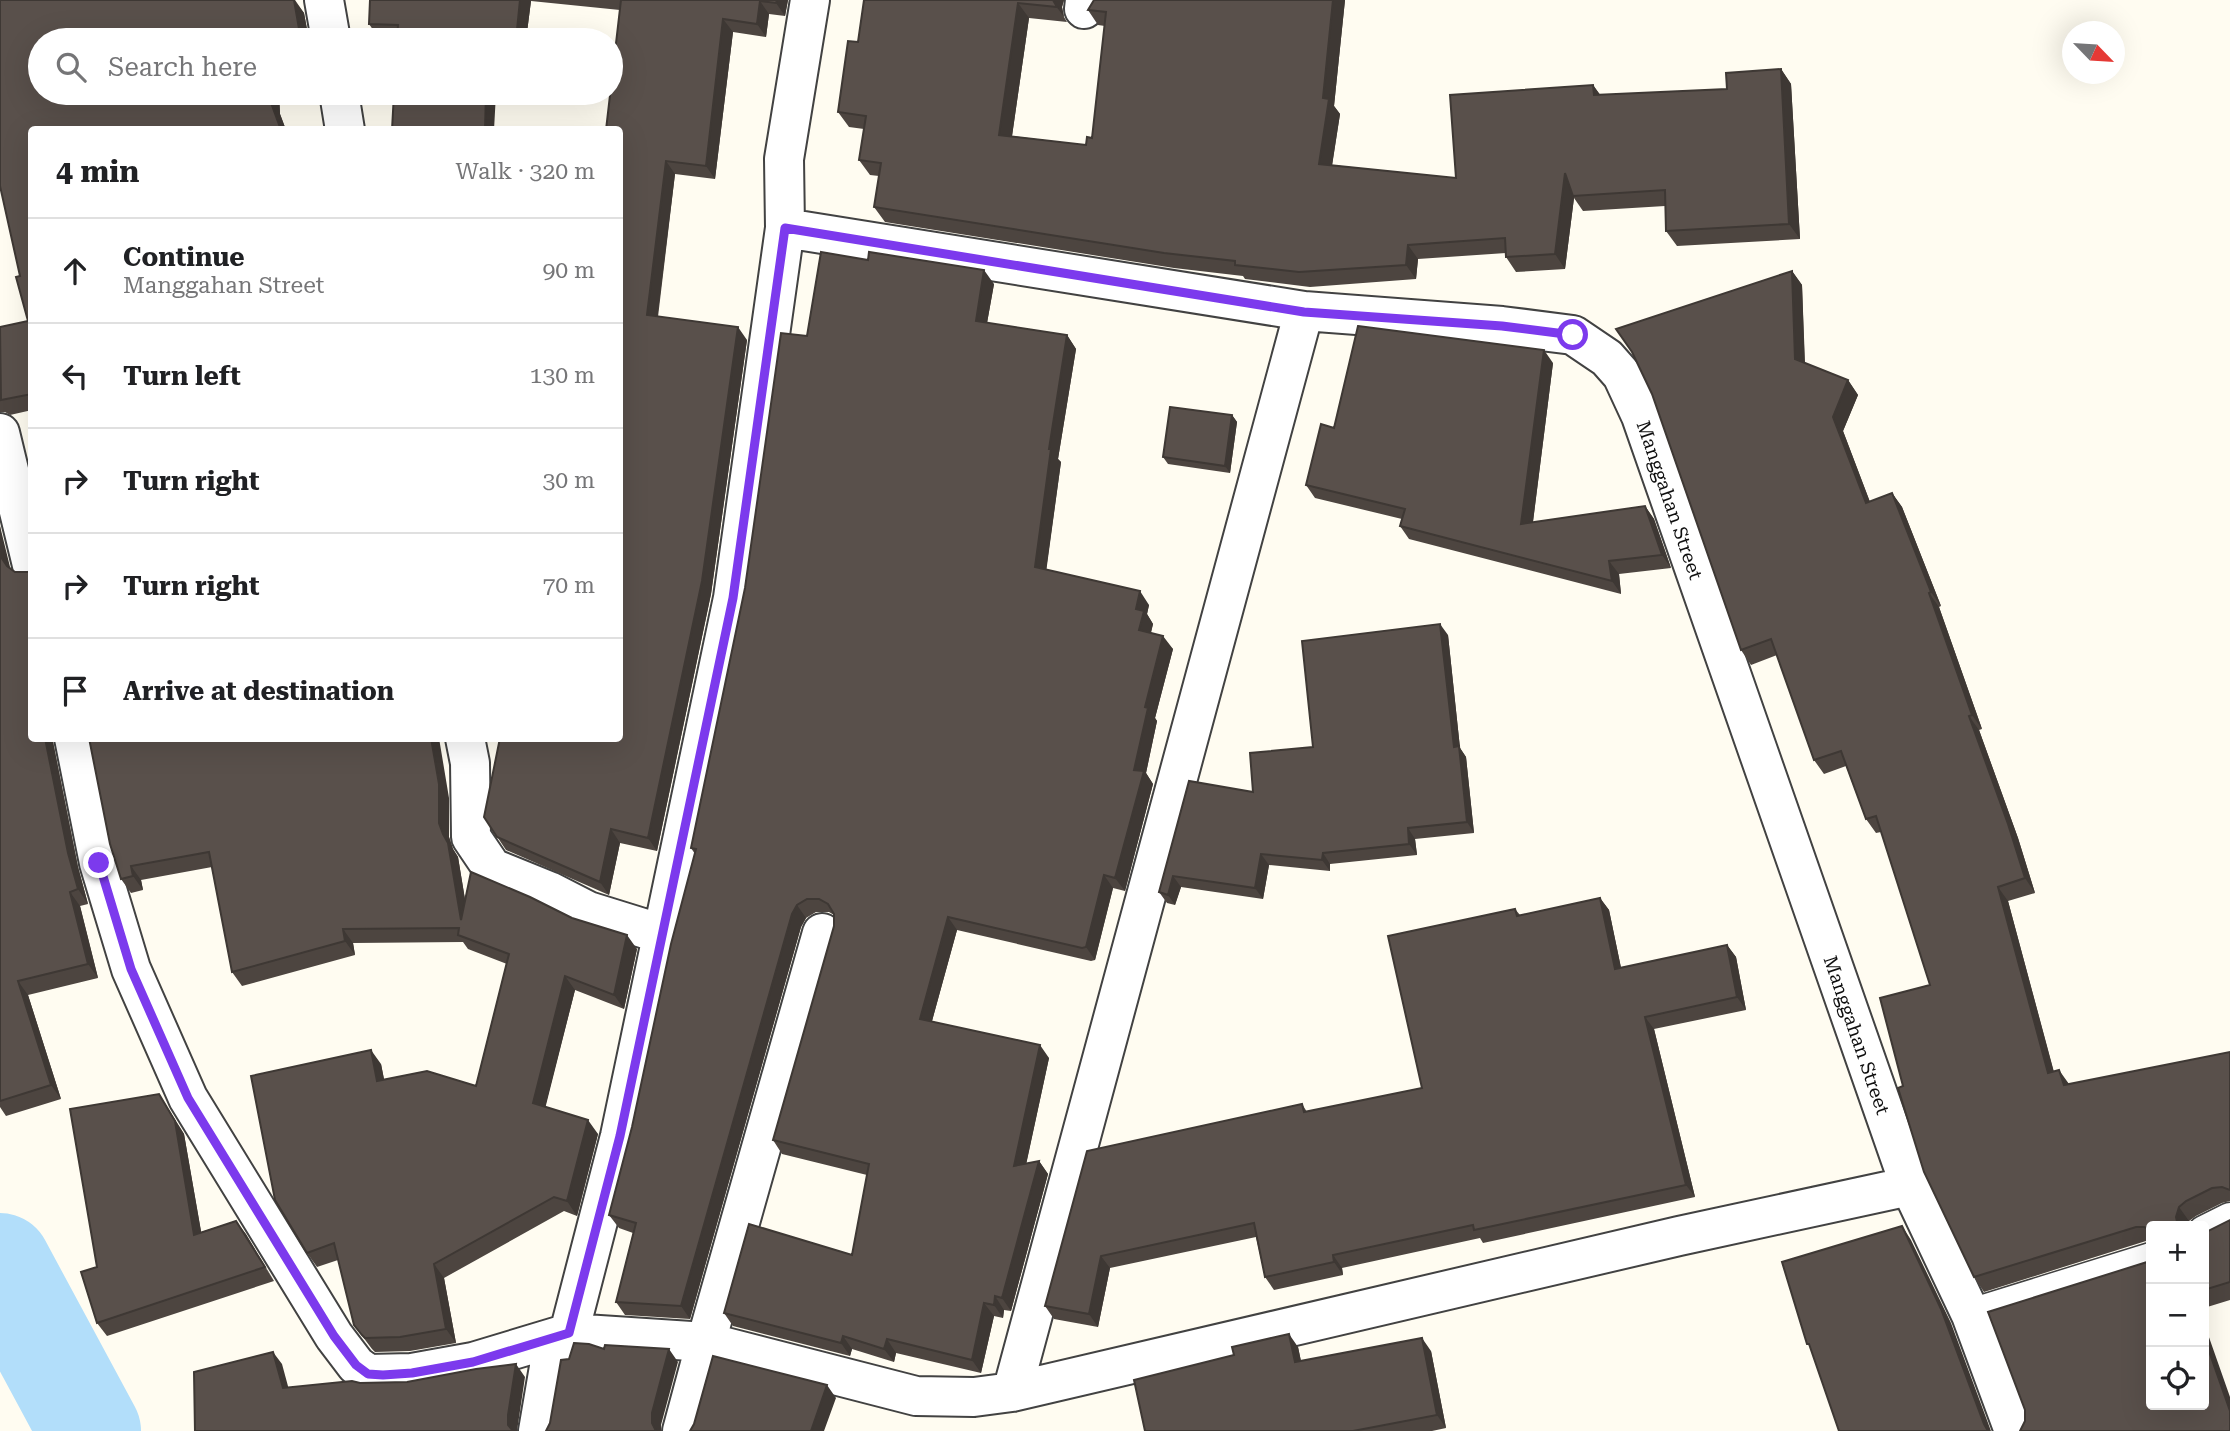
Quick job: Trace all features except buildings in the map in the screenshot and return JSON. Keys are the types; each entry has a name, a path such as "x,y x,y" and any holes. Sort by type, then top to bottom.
{"street":[{"path":"324,0 329,28"},
{"path":"538,1431 562,1335 620,1136 733,598 785,228 784,159 810,0"},
{"path":"341,105 344,126"},
{"name":"Manggahan Street","path":"785,228 1304,312 1502,326 1573,335 1607,358 1622,374 1641,416 1910,1186 1971,1315 2014,1431"},
{"path":"1012,1392 1304,312"},
{"path":"0,433 28,548"},
{"path":"75,742 99,863 131,969 188,1098 334,1336 356,1365 368,1374 412,1373 473,1362 562,1335 706,1342 916,1396 974,1397 1012,1392 1679,1236 1910,1186"},
{"path":"466,742 470,763 471,838 492,868 549,891 588,911 662,934"},
{"path":"682,1431 822,933"}],"lane":[{"path":"2209,1230 2230,1219"},
{"path":"1971,1315 2146,1261"}],"waterway":[{"path":"0,1264 90,1431"}],"route":[{"path":"99,863 131,969 188,1098 284,1257 334,1336 356,1365 368,1374 412,1373 473,1362 569,1333 620,1136 733,598 785,228 1304,312 1502,326 1573,335"}]}
